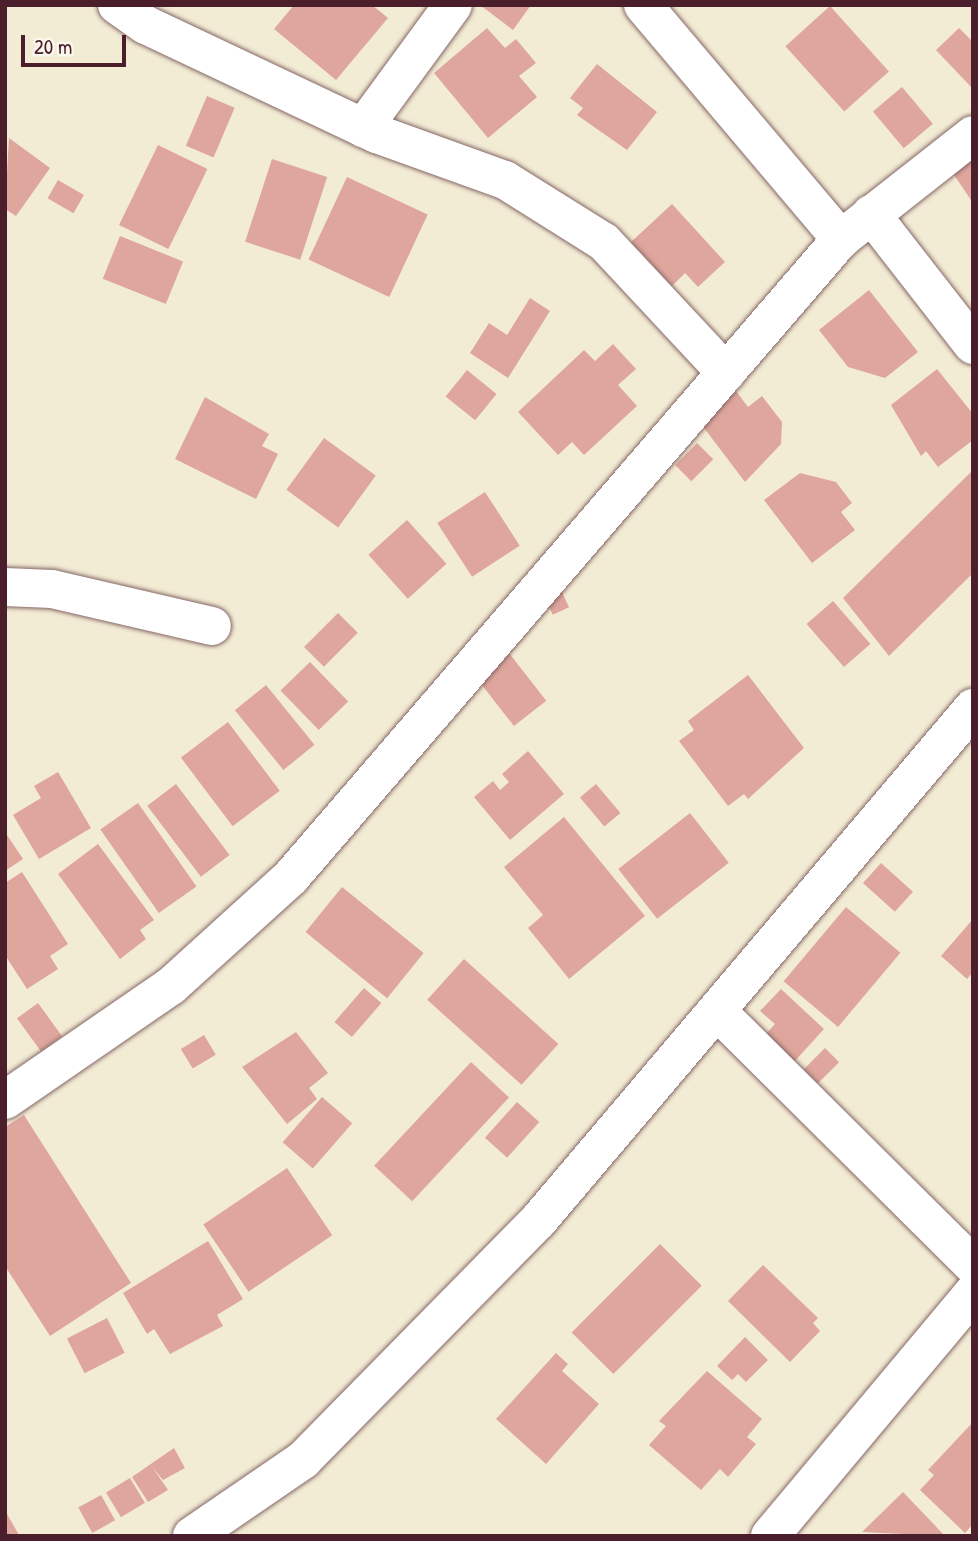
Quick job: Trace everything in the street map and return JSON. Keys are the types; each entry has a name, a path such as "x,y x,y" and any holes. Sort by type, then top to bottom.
{"street":[{"path":"117,5 146,25 363,128 505,180 604,242 726,373"},
{"path":"363,128 453,5"},
{"path":"663,11 841,239"},
{"path":"5,1100 172,986 291,877 841,239 973,135"},
{"path":"871,214 973,345"},
{"path":"5,587 52,589 212,626"},
{"path":"192,1536 303,1460 538,1221 967,728"},
{"path":"719,1013 973,1265"},
{"path":"770,1536 973,1293"}],"building":[{"path":"294,5 372,5 388,18 336,80 274,29"},
{"path":"480,5 531,5 513,30"},
{"path":"830,6 889,71 844,112 785,46"},
{"path":"487,28 505,48 516,39 536,63 519,76 537,97 488,138 434,73"},
{"path":"959,28 973,42 973,89 936,50"},
{"path":"597,64 657,112 627,150 577,115 583,108 570,98"},
{"path":"902,87 933,124 904,148 873,111"},
{"path":"207,96 235,108 214,157 186,146"},
{"path":"9,138 50,168 16,216 5,209"},
{"path":"158,145 207,169 168,249 119,225"},
{"path":"973,149 973,203 948,166"},
{"path":"272,159 327,177 300,260 245,242"},
{"path":"347,177 428,215 389,297 309,259"},
{"path":"58,180 84,195 73,213 48,198"},
{"path":"672,204 725,262 698,287 685,273 672,286 631,242"},
{"path":"120,236 183,261 166,304 103,279"},
{"path":"869,290 918,352 885,378 848,367 819,330"},
{"path":"530,298 550,311 508,378 470,353 489,323 507,335"},
{"path":"613,344 636,369 618,385 637,406 584,455 572,442 558,455 518,412 584,350 595,361"},
{"path":"937,369 973,414 973,440 938,467 926,451 921,456 891,405"},
{"path":"467,370 497,394 475,420 446,396"},
{"path":"736,391 748,407 762,396 782,422 781,444 745,482 698,420"},
{"path":"205,397 269,434 262,446 278,454 256,499 175,459"},
{"path":"324,438 376,476 338,527 286,490"},
{"path":"697,443 713,459 691,481 675,465"},
{"path":"973,470 973,573 889,656 843,598"},
{"path":"800,473 836,482 852,503 841,512 855,530 812,563 764,500"},
{"path":"485,492 520,546 472,577 437,523"},
{"path":"407,520 446,564 408,599 368,555"},
{"path":"561,590 569,607 553,615 545,598"},
{"path":"833,601 870,644 844,667 807,624"},
{"path":"338,613 358,633 324,667 304,647"},
{"path":"505,648 546,701 514,726 473,673"},
{"path":"310,662 348,702 319,730 281,690"},
{"path":"748,675 804,748 748,799 744,794 728,806 679,741 694,730 688,721"},
{"path":"266,685 314,745 283,770 235,710"},
{"path":"228,722 280,791 233,826 181,758"},
{"path":"528,751 564,794 510,840 474,797 493,781 500,790 509,782 502,774"},
{"path":"58,772 91,828 39,859 13,815 41,798 34,786"},
{"path":"176,784 230,855 201,877 147,806"},
{"path":"596,784 620,813 604,827 580,797"},
{"path":"138,803 197,887 159,913 100,829"},
{"path":"690,813 729,863 657,919 618,869"},
{"path":"564,817 645,916 569,979 528,928 543,915 504,867"},
{"path":"5,832 23,859 5,871"},
{"path":"98,844 154,920 140,930 146,939 120,959 58,874"},
{"path":"881,863 913,892 895,912 863,883"},
{"path":"22,872 68,944 50,956 58,969 27,989 5,955 5,883"},
{"path":"342,887 424,953 387,998 305,932"},
{"path":"846,907 900,953 838,1027 784,981"},
{"path":"973,919 973,972 967,979 941,956"},
{"path":"464,959 558,1044 522,1085 427,1000"},
{"path":"364,988 381,1003 352,1037 334,1022"},
{"path":"781,989 824,1029 794,1062 765,1035 775,1024 760,1011"},
{"path":"38,1003 62,1036 41,1051 17,1018"},
{"path":"296,1032 328,1073 309,1088 317,1099 287,1124 242,1067"},
{"path":"204,1035 216,1055 193,1069 181,1049"},
{"path":"825,1048 839,1062 818,1083 804,1069"},
{"path":"471,1062 509,1097 412,1201 374,1166"},
{"path":"322,1097 352,1123 313,1169 283,1142"},
{"path":"517,1102 539,1122 507,1158 485,1138"},
{"path":"24,1115 131,1283 50,1336 5,1266 5,1127"},
{"path":"287,1168 332,1235 249,1292 203,1224"},
{"path":"208,1241 243,1299 217,1315 223,1326 170,1354 154,1329 147,1334 123,1293"},
{"path":"660,1244 702,1286 613,1374 572,1332"},
{"path":"763,1265 818,1318 813,1323 820,1331 790,1362 728,1301"},
{"path":"107,1318 125,1353 85,1373 67,1338"},
{"path":"745,1337 768,1360 746,1382 738,1374 732,1380 717,1366"},
{"path":"556,1353 568,1364 562,1371 599,1404 546,1464 496,1419"},
{"path":"707,1371 762,1419 747,1437 756,1444 728,1477 720,1469 701,1490 649,1445 666,1426 659,1421"},
{"path":"973,1422 973,1524 965,1533 920,1490 934,1475 928,1470"},
{"path":"174,1448 185,1468 163,1480 153,1468 168,1490 148,1502 132,1477"},
{"path":"130,1478 145,1503 121,1517 106,1492"},
{"path":"903,1492 945,1536 862,1532"},
{"path":"101,1495 115,1520 92,1533 78,1508"},
{"path":"7,1514 19,1535 18,1536 5,1536"}]}
